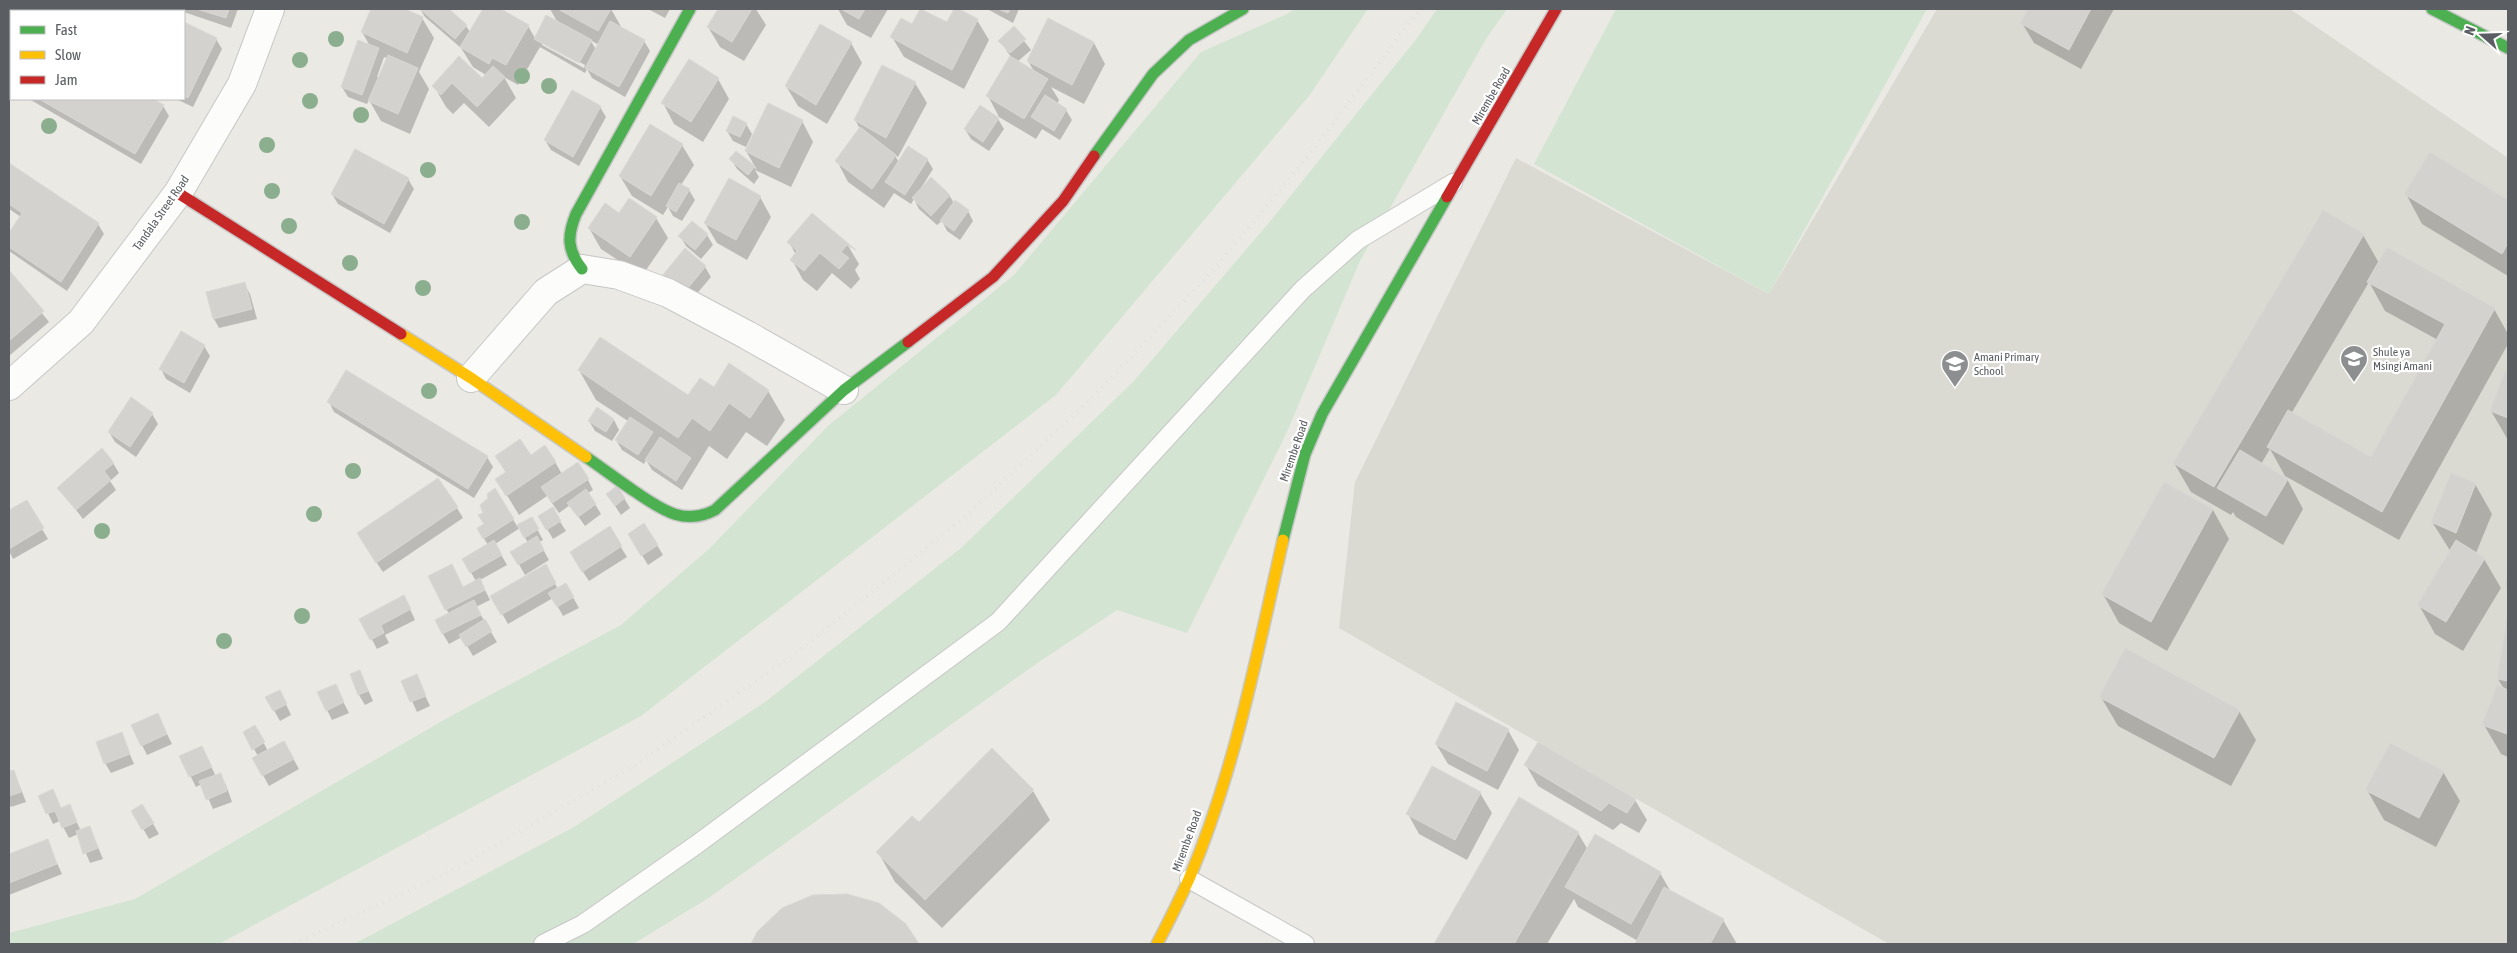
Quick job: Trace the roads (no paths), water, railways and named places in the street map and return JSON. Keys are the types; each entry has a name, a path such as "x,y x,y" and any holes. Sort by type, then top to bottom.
{"street":[{"name":"Tandala Street Road","path":"9,386 81,322 178,193 242,84 270,9"},
{"path":"690,9 576,214 568,235 570,255 582,268 619,275 668,293 844,390"},
{"path":"178,193 471,378 665,512 692,519 703,517 715,510 844,390 993,276 1063,201 1135,96 1153,74 1189,40 1243,9"},
{"name":"Mirembe Road","path":"1157,944 1189,879 1240,726 1294,492 1305,454 1322,414 1460,179 1556,9"},
{"path":"2432,9 2508,48"},
{"path":"471,378 546,292 582,268"}],"lane":[{"path":"542,944 583,924 688,851 998,622 1302,289 1358,240 1460,179"},
{"path":"1189,879 1305,944"}],"railway":[{"path":"294,944 455,869 637,764 799,651 967,515 1099,391 1215,268 1313,150 1420,9"}],"place":[{"name":"Shule ya Msingi Amani","path":"2354,383"},
{"name":"Amani Primary School","path":"1955,388"}]}
